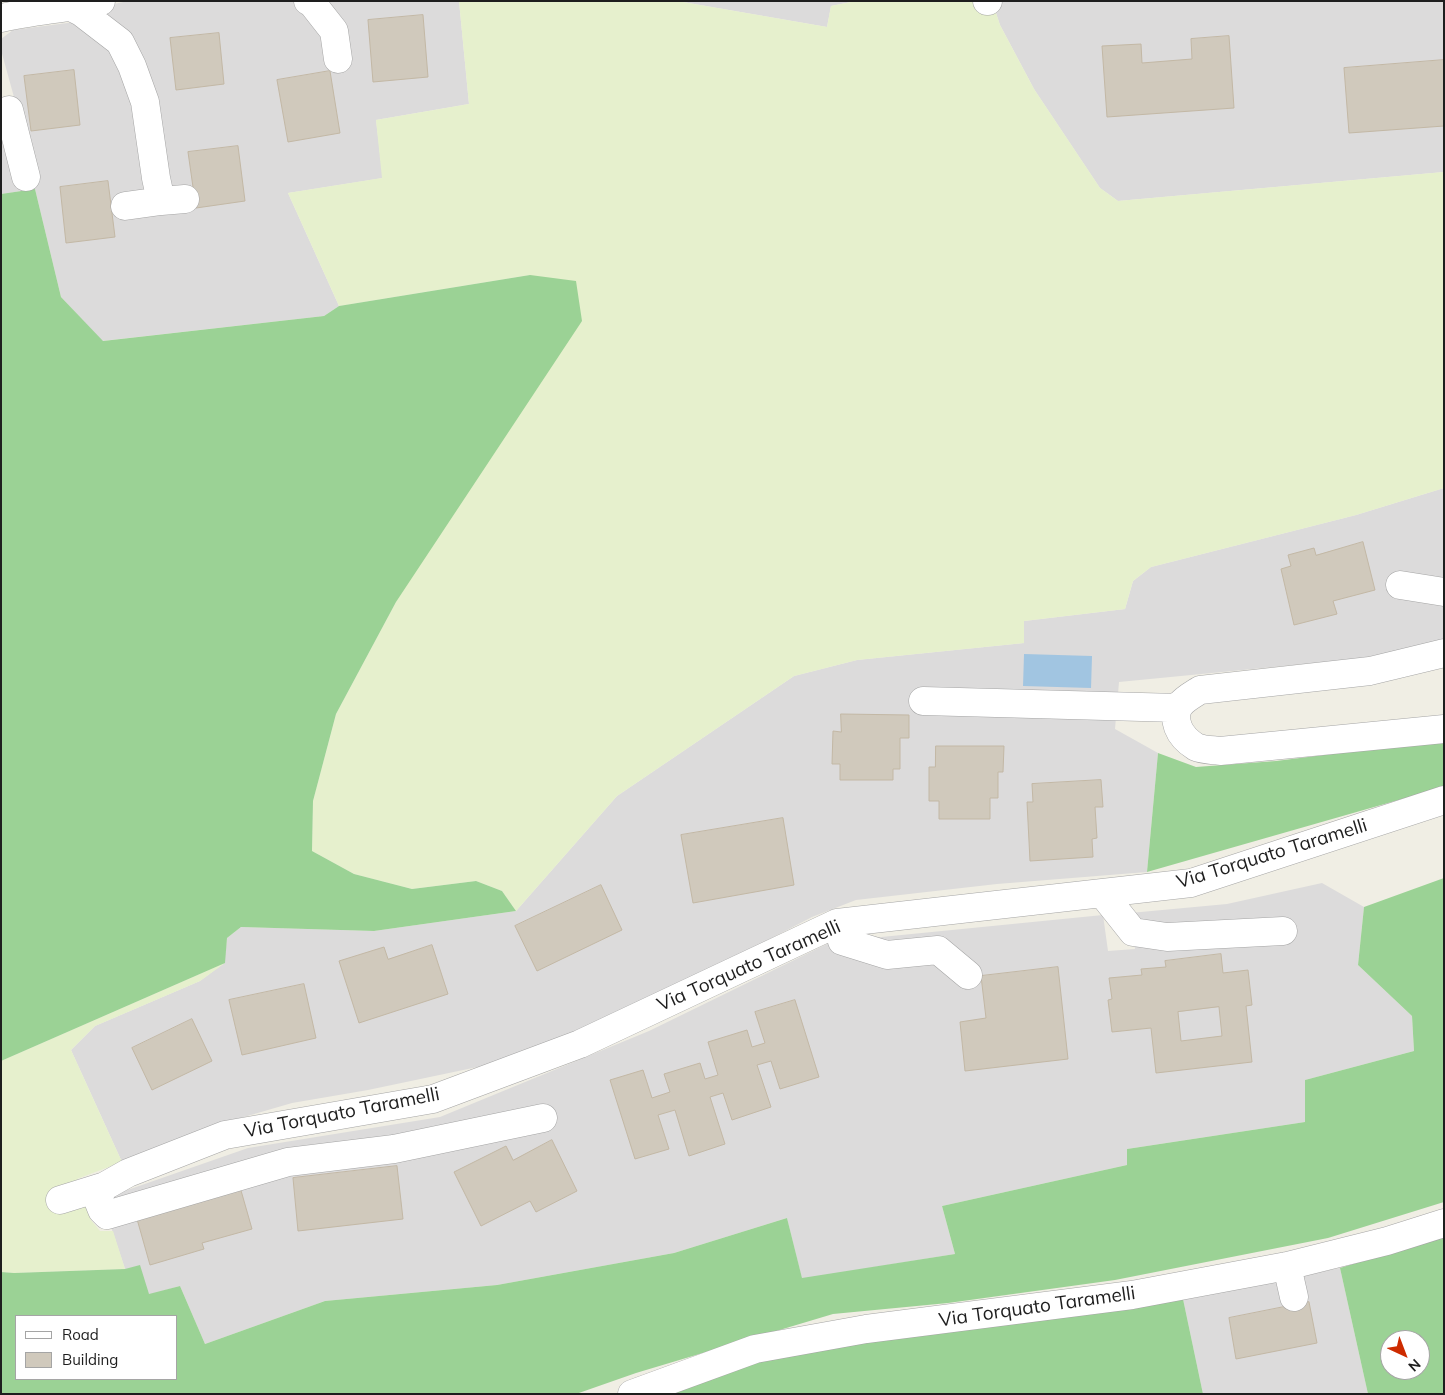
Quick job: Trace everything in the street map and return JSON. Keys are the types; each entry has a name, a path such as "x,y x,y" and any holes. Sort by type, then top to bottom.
{"street":[{"path":"1,18 101,1"},
{"path":"308,1 312,3 334,31 338,59"},
{"path":"71,7 81,12 120,42 132,66 145,102 159,202"},
{"path":"9,110 26,177"},
{"path":"1400,585 1444,592"},
{"path":"1444,653 1370,671 1200,690 1184,699 1175,717 1181,734 1197,748 1220,752 1444,729"},
{"path":"923,701 1178,708"},
{"name":"Via Torquato Taramelli","path":"60,1200 105,1186 128,1173 225,1135 432,1099 580,1044 837,922 1191,883 1444,800"},
{"path":"1102,893 1133,932 1168,937 1283,931"},
{"path":"837,922 842,941 887,955 938,950 968,975"},
{"path":"105,1186 99,1194 98,1200 107,1216 288,1162 394,1149 543,1118"},
{"name":"Via Torquato Taramelli","path":"632,1394 755,1349 866,1329 1132,1295 1287,1266 1387,1241 1444,1224"},
{"path":"1287,1266 1294,1296"}],"shaded area":[{"path":"128,1 459,1 469,104 376,120 383,178 288,193 339,306 324,316 102,341 61,297 35,189 1,194 1,113 17,108 1,50 1,39 13,30 75,22 116,57 166,192 127,35 104,12 109,5"},
{"path":"677,1 856,1 831,6 827,27"},
{"path":"992,1 1444,1 1444,172 1118,201 1100,188 1034,89 1000,25"},
{"path":"1444,488 1444,640 1356,659 1119,682 1115,729 1158,753 1147,872 997,884 856,900 812,917 661,996 536,1050 487,1065 368,1090 292,1103 220,1124 122,1162 71,1050 95,1026 200,981 224,963 227,938 241,927 374,931 516,911 617,796 794,676 857,660 1024,643 1024,621 1125,609 1133,581 1151,567 1356,515"},
{"path":"1322,883 1364,907 1358,965 1412,1016 1414,1051 1305,1080 1305,1122 1127,1149 1127,1165 942,1206 955,1254 802,1279 787,1218 674,1253 497,1285 325,1301 205,1344 180,1286 149,1295 125,1269 107,1215 108,1203 116,1194 248,1148 440,1117 649,1031 831,942 1103,915 1108,951 1135,949 1130,913 1227,904"},
{"path":"1340,1268 1368,1394 1203,1394 1183,1299"}],"green space":[{"path":"459,1 677,1 827,27 831,6 856,1 992,1 1000,25 1034,89 1100,188 1118,201 1444,172 1444,488 1356,515 1151,567 1133,581 1125,609 1024,621 1024,643 857,660 794,676 617,796 516,911 502,891 476,881 412,889 354,874 312,851 313,801 336,714 396,602 530,275 339,306 288,193 382,178 376,120 469,104"},
{"path":"35,189 61,297 103,341 324,316 339,306 530,275 576,281 582,321 396,602 336,714 313,801 312,851 354,874 412,889 476,881 502,891 516,911 374,931 241,927 227,938 225,963 1,1061 1,194"},
{"path":"1444,740 1444,787 1147,872 1158,753 1196,767 1276,761"},
{"path":"1444,878 1444,1202 1328,1238 1115,1280 948,1303 833,1314 636,1373 576,1394 1,1394 1,1272 125,1269 140,1265 149,1294 180,1286 205,1344 325,1301 497,1285 674,1253 787,1218 802,1278 955,1254 942,1206 1127,1165 1127,1149 1305,1122 1305,1080 1414,1051 1412,1016 1358,965 1364,907"},
{"path":"225,963 200,981 95,1026 71,1050 122,1162 77,1179 91,1220 100,1231 113,1231 125,1269 1,1272 1,1061"},
{"path":"1444,1236 1444,1394 1368,1394 1340,1268"},
{"path":"1183,1299 1203,1394 667,1394 759,1359 906,1332"}],"water":[{"path":"1024,654 1092,656 1091,688 1023,686"}],"building":[{"path":"423,15 428,77 373,82 368,20"},
{"path":"219,33 224,84 176,90 170,38"},
{"path":"1229,36 1234,108 1107,117 1102,46 1141,44 1142,63 1192,59 1191,39"},
{"path":"1444,60 1444,126 1349,133 1344,68"},
{"path":"74,70 80,125 31,131 24,76"},
{"path":"330,71 340,133 288,142 277,80"},
{"path":"238,146 245,201 196,208 188,152"},
{"path":"108,181 115,237 66,243 60,187"},
{"path":"1363,542 1375,590 1333,601 1337,614 1294,625 1281,569 1291,566 1288,555 1314,548 1316,555"},
{"path":"841,714 909,715 909,738 900,738 900,769 893,769 893,780 840,780 840,764 832,764 833,731 841,732"},
{"path":"936,746 1004,746 1003,772 998,772 998,798 990,798 990,819 939,819 939,801 929,801 929,767 935,767"},
{"path":"1101,780 1103,807 1095,807 1097,838 1092,839 1093,857 1030,861 1027,802 1033,802 1032,784"},
{"path":"783,818 794,885 693,903 681,835"},
{"path":"601,885 622,930 537,971 515,926"},
{"path":"432,945 448,994 359,1023 339,961 384,947 388,959"},
{"path":"1221,954 1223,973 1248,970 1252,1005 1246,1006 1252,1062 1156,1073 1151,1028 1112,1032 1108,1000 1112,999 1109,978 1142,975 1141,969 1166,967 1165,961","holes":["1219,1007 1222,1036 1181,1041 1178,1012"]},
{"path":"1058,967 1068,1059 965,1071 960,1022 986,1018 981,976"},
{"path":"304,984 316,1038 242,1055 229,1000"},
{"path":"795,1000 819,1077 780,1089 771,1061 757,1065 771,1107 732,1120 723,1093 710,1097 725,1144 689,1156 675,1110 658,1115 669,1149 635,1159 610,1080 643,1070 652,1098 670,1092 664,1074 700,1063 705,1079 718,1075 708,1042 747,1030 752,1047 765,1043 755,1012"},
{"path":"192,1019 212,1061 152,1090 132,1048"},
{"path":"552,1140 577,1191 536,1212 530,1201 481,1226 454,1172 506,1146 513,1160"},
{"path":"397,1166 403,1219 298,1231 293,1178"},
{"path":"240,1187 252,1229 202,1243 204,1249 150,1265 137,1219"},
{"path":"1309,1302 1317,1343 1236,1359 1229,1318"}]}
